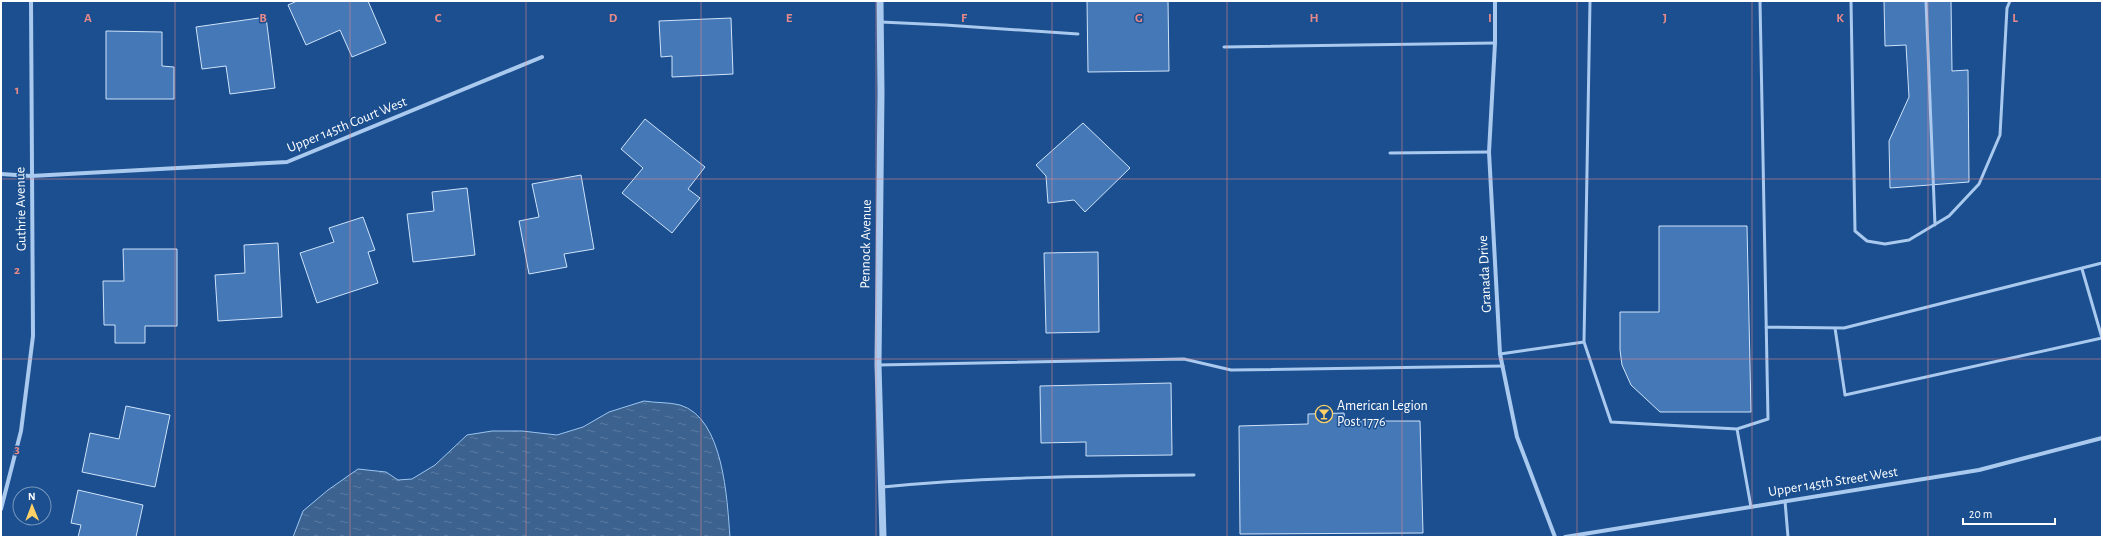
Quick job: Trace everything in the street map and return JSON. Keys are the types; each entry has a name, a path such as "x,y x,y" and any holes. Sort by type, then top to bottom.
{"street":[{"name":"Guthrie Avenue","path":"1,509 21,431 33,336 31,1"},
{"name":"Pennock Avenue","path":"880,1 881,94 878,365 883,487 883,537"},
{"name":"Granada Drive","path":"1495,1 1495,43 1489,152 1500,354 1517,437 1555,537"},
{"name":"Upper 145th Court West","path":"31,176 287,162 542,57"},
{"path":"1,174 31,176"},
{"name":"Upper 145th Street West","path":"1565,537 1979,470 2102,439"}],"lane":[{"path":"1590,1 1584,342 1611,422 1737,430 1768,419 1760,1"},
{"path":"1851,1 1855,231 1867,241 1885,244 1909,240 1935,225 1949,216 1980,184 2000,135 2007,8 2010,1"},
{"path":"1926,1 1935,225"},
{"path":"880,22 945,24 1078,34"},
{"path":"1224,47 1495,43"},
{"path":"1390,153 1489,152"},
{"path":"1766,327 1844,328 2102,263"},
{"path":"1836,328 1845,395 2102,338 2082,269"},
{"path":"1500,354 1584,342"},
{"path":"878,365 1184,359 1231,370 1503,366"},
{"path":"1737,430 1751,507"},
{"path":"883,487 1056,476 1194,475"},
{"path":"1785,501 1788,537"}],"water":[{"path":"644,401 680,405 695,413 706,426 714,443 720,462 727,503 730,537 293,537 303,511 328,490 358,469 386,472 398,480 412,479 435,465 467,435 492,431 522,431 557,435 583,427 609,412"}],"building":[{"path":"297,1 368,1 386,43 352,57 340,30 306,45 288,5"},
{"path":"1087,1 1168,1 1169,71 1088,72"},
{"path":"1884,1 1951,1 1952,71 1968,70 1969,182 1890,188 1889,141 1909,97 1906,45 1885,46"},
{"path":"266,17 275,88 230,94 226,66 202,69 196,27"},
{"path":"731,18 733,74 672,77 672,56 661,57 659,21"},
{"path":"106,31 162,32 162,66 174,67 174,99 106,99"},
{"path":"645,119 705,167 688,189 700,198 672,233 622,193 643,168 621,149"},
{"path":"1083,123 1130,168 1085,212 1074,200 1048,203 1046,176 1036,165"},
{"path":"581,175 594,249 564,254 567,267 529,274 519,221 539,217 532,184"},
{"path":"467,188 475,255 413,262 407,214 434,211 432,192"},
{"path":"363,217 375,250 368,252 378,283 317,303 300,253 334,242 329,228"},
{"path":"1659,226 1747,226 1751,412 1660,412 1631,385 1622,365 1620,350 1620,312 1659,312"},
{"path":"278,243 282,317 218,321 215,275 245,273 244,245"},
{"path":"123,249 177,249 177,326 145,326 145,343 115,343 115,325 104,325 103,281 124,281"},
{"path":"1098,252 1099,332 1046,333 1044,253"},
{"path":"1171,383 1172,455 1086,456 1086,442 1041,443 1040,386"},
{"path":"126,406 170,415 155,487 82,472 90,433 119,439"},
{"path":"1344,413 1345,421 1420,421 1423,533 1240,534 1239,426 1308,424 1308,414"},
{"path":"78,490 143,505 136,537 78,537 81,525 71,523"}],"place":[{"name":"American Legion Post 1776","path":"1324,414"}]}
